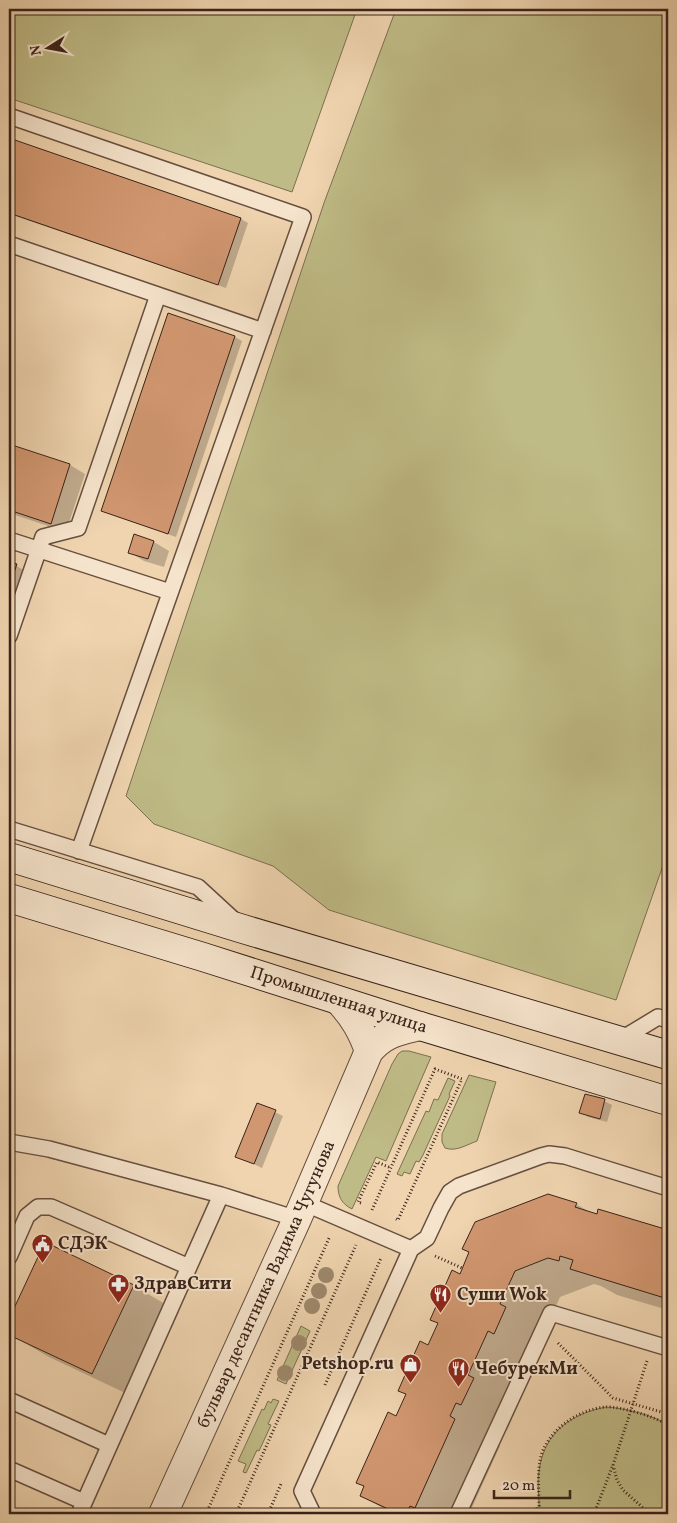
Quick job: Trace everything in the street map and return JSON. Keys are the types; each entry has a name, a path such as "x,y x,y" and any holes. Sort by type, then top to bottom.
{"street":[{"path":"9,857 243,929 668,1055"},
{"name":"Промышленная улица","path":"9,898 420,1026 668,1100"},
{"path":"339,1001 352,1014 369,1051"},
{"name":"бульвар десантника Вадима Чугунова","path":"163,1514 300,1211 369,1051 387,1035 420,1026"}],"lane":[{"path":"9,116 303,217 79,851"},
{"path":"9,244 263,331"},
{"path":"9,636 43,537 78,528 158,295"},
{"path":"9,540 170,592"},
{"path":"9,829 198,887 243,929"},
{"path":"620,1040 658,1017 668,1020"},
{"path":"9,1142 49,1149 221,1195 300,1211 411,1249"},
{"path":"313,1514 302,1491 411,1249 427,1238 440,1208 450,1192 459,1186 549,1154 560,1155 668,1188"},
{"path":"9,1469 81,1508 221,1195"},
{"path":"9,1257 28,1216 38,1207 51,1207 189,1267"},
{"path":"458,1514 551,1313 668,1348"},
{"path":"9,1400 109,1445"}],"path":[{"path":"370,1214 435,1069 462,1079 398,1220 390,1216"},
{"path":"381,1212 358,1202 377,1162 390,1168"},
{"path":"206,1514 330,1235 339,1239"},
{"path":"347,1243 356,1245 364,1250"},
{"path":"236,1514 356,1245"},
{"path":"322,1390 381,1258"},
{"path":"508,1287 538,1301"},
{"path":"553,1337 613,1398 668,1414"},
{"path":"594,1514 613,1464 648,1356"},
{"path":"532,1514 539,1506 538,1474 542,1455 551,1438 562,1425 575,1416 598,1408 617,1408 661,1420 668,1425"},
{"path":"613,1464 617,1480 623,1490 650,1514"},
{"path":"268,1514 283,1479"}],"shaded area":[{"path":"9,9 357,9 292,192 9,98"},
{"path":"396,9 668,9 668,851 616,1000 329,910 273,866 154,824 126,796 324,203"},
{"path":"402,1051 431,1057 386,1161 376,1157 352,1209 341,1200 338,1186 392,1064"},
{"path":"469,1075 496,1082 477,1141 457,1149 445,1148 442,1142 442,1134"},
{"path":"448,1078 455,1081 423,1155 419,1162 416,1161 410,1174 404,1172 402,1176 397,1174 426,1111 429,1112 434,1099 438,1100"},
{"path":"301,1326 310,1331 286,1384 277,1380"},
{"path":"273,1399 279,1401 268,1424 271,1425 246,1473 243,1472 246,1464 238,1461 262,1409 264,1410 268,1401 271,1403"},
{"path":"606,1407 638,1413 655,1418 668,1425 668,1514 532,1514 539,1506 538,1480 542,1458 553,1436 570,1420 593,1410"}],"building":[{"path":"9,138 241,218 218,285 9,213"},
{"path":"168,313 235,336 168,534 101,511"},
{"path":"9,444 70,464 51,524 9,510"},
{"path":"134,534 154,541 148,559 128,553"},
{"path":"9,561 17,564 9,587"},
{"path":"585,1094 605,1099 600,1119 579,1113"},
{"path":"257,1103 276,1110 254,1164 235,1157"},
{"path":"548,1194 577,1203 575,1207 597,1214 598,1209 665,1229 663,1234 668,1235 668,1299 570,1269 573,1260 560,1256 559,1261 548,1258 515,1271 500,1304 506,1307 494,1334 488,1331 468,1375 474,1378 461,1405 456,1403 450,1416 455,1419 415,1508 410,1506 406,1514 399,1514 360,1496 364,1486 356,1483 388,1412 396,1416 406,1394 398,1391 420,1341 428,1345 438,1323 430,1320 452,1270 460,1274 469,1252 462,1249 475,1222"},
{"path":"45,1242 134,1285 92,1374 9,1335 9,1319"}],"place":[{"name":"СДЭК","path":"42,1263"},
{"name":"ЗдравСити","path":"118,1303"},
{"name":"Суши Wok","path":"441,1314"},
{"name":"Petshop.ru","path":"410,1383"},
{"name":"ЧебурекМи","path":"459,1388"}]}
